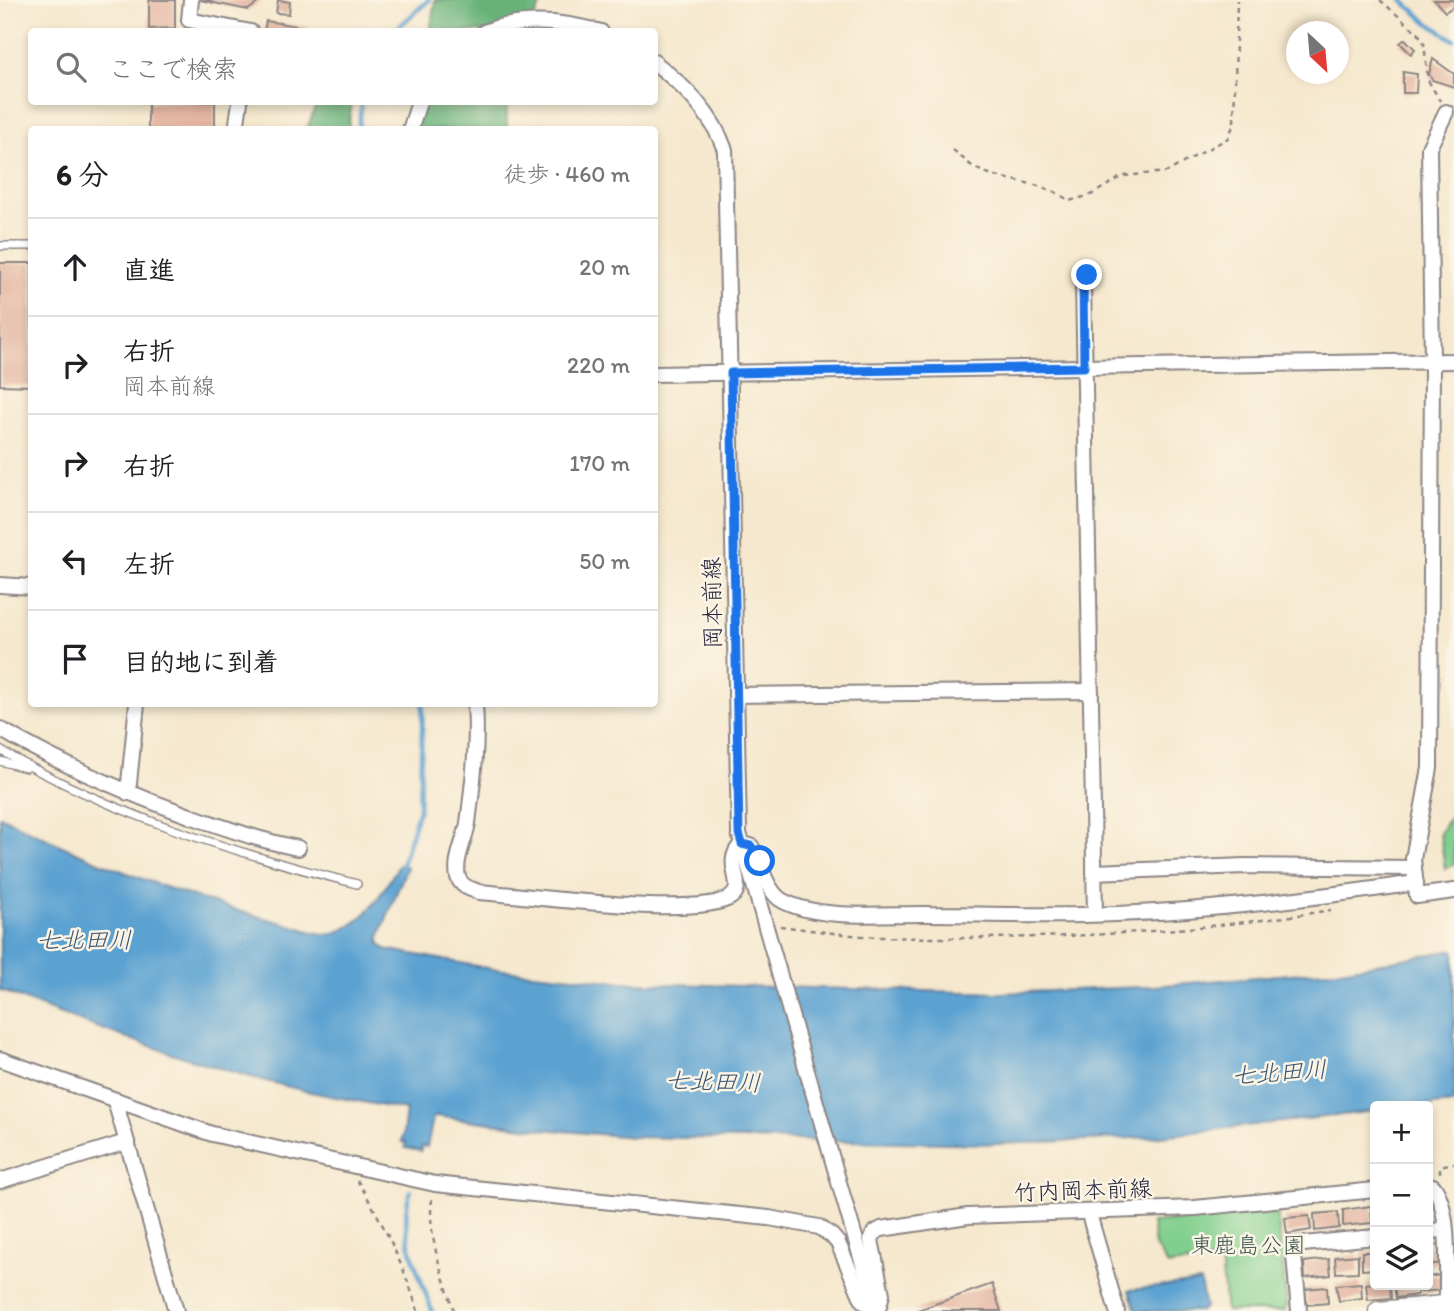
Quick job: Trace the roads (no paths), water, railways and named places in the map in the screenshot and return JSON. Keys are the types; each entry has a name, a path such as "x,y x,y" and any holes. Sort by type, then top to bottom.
{"street":[{"path":"191,0 189,20 230,28"},
{"path":"494,28 504,24 551,22 581,28"},
{"name":"岡本前線","path":"658,65 682,86 706,114 721,137 725,150 740,838"},
{"path":"237,126 240,105"},
{"path":"411,126 418,105"},
{"path":"1446,112 1429,148 1432,362 1430,768 1413,859 1418,896 1454,891"},
{"path":"1087,275 1083,283 1084,367 1095,914"},
{"path":"658,374 1454,361"},
{"path":"0,585 28,587"},
{"path":"736,695 1091,691"},
{"path":"128,793 137,707"},
{"path":"475,707 476,758 467,828 457,874 467,888 480,892 646,906 711,904 724,901 736,892 737,878 733,862 734,851 740,838"},
{"path":"0,729 56,761 128,793 241,834 298,848"},
{"path":"740,838 751,846 769,886 778,898 826,914 1095,914 1182,910 1416,883"},
{"path":"740,838 842,1198 877,1311"},
{"path":"1094,872 1245,866 1415,868"},
{"path":"0,1059 212,1134 435,1184 769,1218 820,1227 838,1243 863,1301 877,1311"},
{"path":"115,1101 176,1311"},
{"path":"0,1181 126,1142"},
{"path":"1378,1311 1449,1307 1445,1230 1440,1195 1433,1186"},
{"name":"竹内岡本前線","path":"877,1311 882,1294 871,1240 874,1233 881,1229 968,1216 1088,1214 1195,1208 1370,1190"},
{"path":"1088,1214 1117,1311"},
{"path":"1433,1231 1445,1230"},
{"path":"1299,1311 1293,1245 1370,1237"}],"lane":[{"path":"0,246 28,246"},
{"path":"0,750 35,771 119,809 195,839 357,884"},
{"path":"0,761 35,771"}],"water":[{"name":"七北田川","path":"0,816 68,849 138,877 210,902 319,934 341,930 362,917 399,865 407,867 379,937 380,944 385,949 493,969 632,983 1001,993 1142,987 1347,969 1454,950 1454,1103 1433,1105 1433,1101 1370,1101 1370,1112 1152,1137 1001,1144 632,1137 436,1116 433,1118 427,1147 422,1146 421,1151 405,1148 406,1143 402,1142 406,1110 306,1091 228,1071 113,1033 0,990"},
{"path":"1200,1282 1205,1307 1200,1311 1136,1311 1129,1290"}],"waterway":[{"path":"398,28 429,0"},
{"path":"1402,0 1427,22 1454,40"},
{"path":"359,126 362,105"},
{"path":"400,871 419,809 423,707"},
{"path":"411,1190 406,1220 408,1236 432,1311"}],"park label":[{"name":"東鹿島公園","path":"1248,1245"}]}
